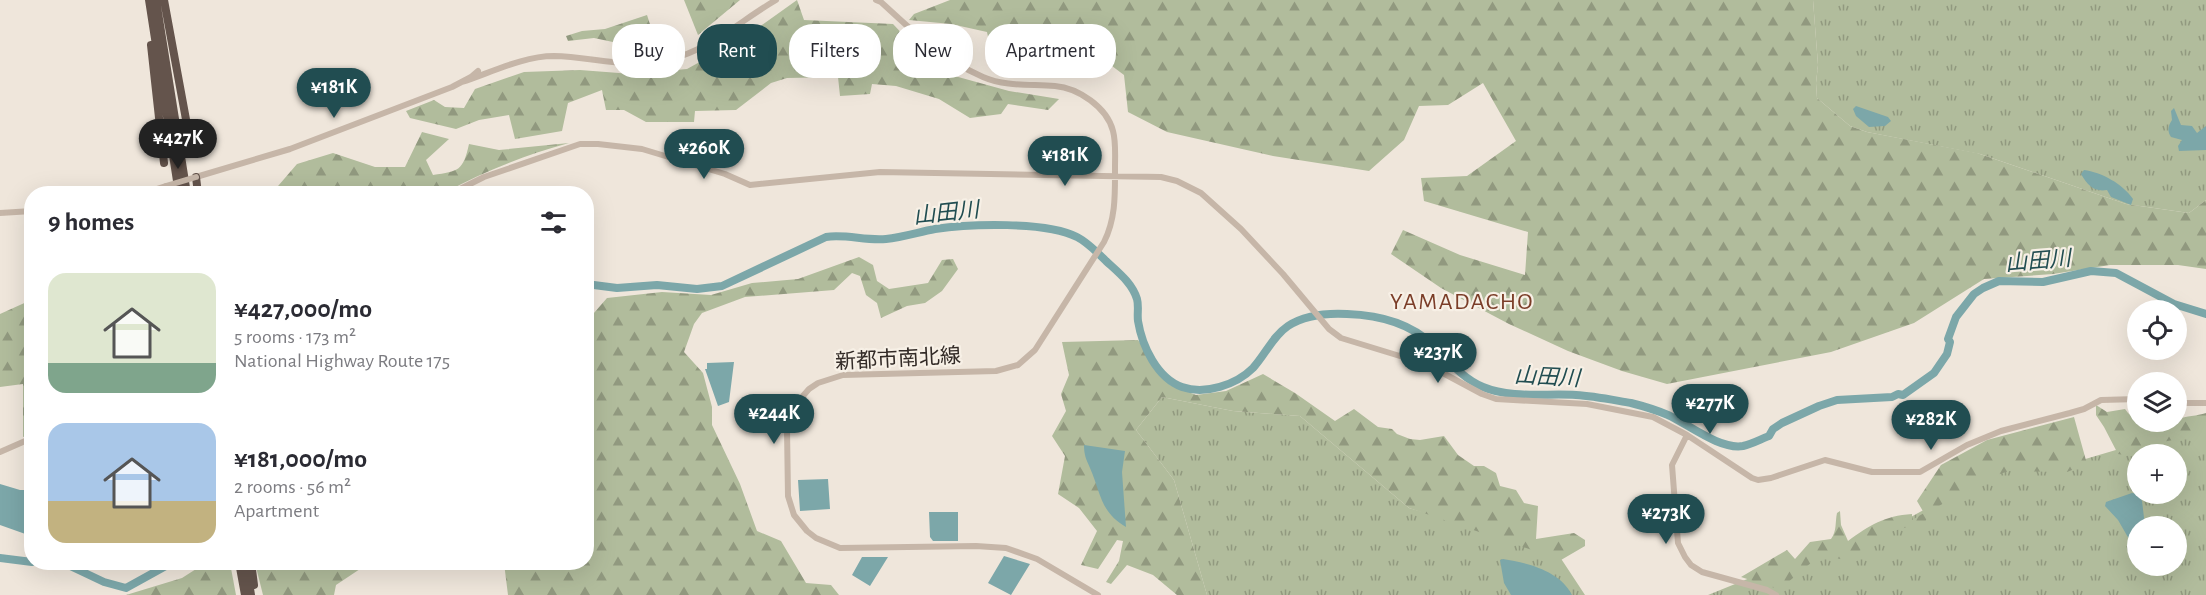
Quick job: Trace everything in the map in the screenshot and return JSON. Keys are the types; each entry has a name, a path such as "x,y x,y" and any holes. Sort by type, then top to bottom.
{"highway":[{"path":"147,0 164,163"},
{"path":"147,0 178,186"},
{"path":"156,0 186,186"},
{"path":"164,0 192,152"},
{"path":"196,177 197,186"},
{"path":"240,570 245,595"},
{"path":"247,570 251,595"},
{"path":"252,570 256,595"}],"street":[{"path":"176,186 196,177 290,149 462,82 528,60 552,56 640,64 668,60 691,53 711,43 776,0"},
{"name":"新都市南北線","path":"876,0 938,53 986,78 1022,85 1057,86 1074,91 1091,100 1106,114 1113,130 1115,210 1104,242 1035,350 1018,365 996,371 857,374 829,378 809,389 796,404 789,420 786,438 788,485 794,515 807,531 828,545 851,549 976,546 1006,548 1037,559 1098,595"},
{"path":"462,82 478,71"},
{"path":"466,186 484,177 580,144 642,149 725,174 750,185 880,172 1161,177 1177,180 1200,193 1241,229 1283,274 1322,322 1341,338 1426,364 1496,399 1571,403 1614,408 1653,417 1688,435 1758,480 1772,478 1825,460 1872,472 1920,472 1967,445 2001,431 2070,413 2100,400 2127,399"},
{"path":"0,213 24,212"},
{"path":"2187,403 2206,403"},
{"path":"1688,435 1672,465 1678,543 1685,558 1702,572 1767,590 1776,595"},
{"path":"0,452 24,442"}],"green space":[{"path":"684,0 740,0 711,24 697,24 697,32"},
{"path":"797,0 804,20 893,24 893,78 962,78 1009,91 1059,99 1048,110 1008,104 1001,114 970,118 939,99 896,86 872,84 870,94 840,96 838,78 881,78 881,24 789,24 789,78 771,83 736,110 695,111 694,122 646,122 624,110 606,110 602,90 568,103 562,131 515,139 509,115 479,120 456,129 410,118 406,111 434,100 445,107 464,108 475,89 524,72 580,70 612,72 612,78 685,78 685,69 697,63 697,78 777,78 777,24 763,24"},
{"path":"950,0 1813,0 1818,65 1817,98 1850,126 1867,132 1977,153 2126,204 2189,213 2206,200 2206,269 2178,265 2110,265 2053,274 1984,279 1914,323 1831,352 1667,384 1622,371 1568,351 1509,324 1441,288 1391,254 1403,230 1460,255 1525,275 1528,232 1424,201 1421,178 1467,176 1516,141 1483,83 1448,105 1419,106 1404,140 1369,171 1273,156 1167,132 1128,112 1124,75 1116,69 1116,24 985,24 985,32 973,29 973,24 909,20 914,14"},
{"path":"1813,0 2206,0 2206,200 2189,213 2126,204 1980,154 1867,132 1850,126 1817,98 1818,65"},
{"path":"647,15 650,24 620,24"},
{"path":"612,27 612,42 594,38 568,41 566,36 582,31"},
{"path":"422,132 449,139 426,160 433,175 454,171 462,165 469,144 499,150 569,143 505,164 458,186 278,186 297,164 333,153 375,167 405,167"},
{"path":"859,257 873,265 877,281 889,289 928,283 942,260 953,259 958,269 942,291 925,303 907,306 881,318 877,303 866,295 860,276 852,273 834,290 745,297 702,313 694,324 684,352 703,373 712,407 712,425 740,484 757,531 781,541 806,583 831,585 839,595 508,595 505,570 594,570 594,313 607,298 662,292 711,295 752,283 798,279"},
{"path":"24,303 23,437 23,384 0,387 0,314"},
{"path":"1138,340 1170,385 1196,395 1226,391 1263,374 1335,421 1354,409 1378,427 1392,429 1397,434 1410,439 1420,440 1444,436 1458,455 1474,466 1484,466 1496,473 1500,486 1516,490 1524,503 1538,506 1536,539 1574,533 1585,540 1585,546 1561,560 1409,508 1300,416 1233,411 1162,397 1136,430 1174,480 1207,595 1177,595 1153,575 1127,565 1111,584 1106,582 1119,561 1123,541 1117,540 1098,569 1081,565 1097,531 1079,508 1058,494 1065,456 1052,436 1066,411 1061,394 1069,375 1062,342"},
{"path":"1162,397 1233,411 1300,416 1409,508 1556,551 1585,595 1207,595 1174,480 1136,430"},
{"path":"2096,405 2107,412 2125,409 2127,432 2187,432 2187,417 2206,413 2206,434 2158,444 2127,444 2127,455 2118,454 2096,415"},
{"path":"2074,417 2087,464 2067,472 2009,471 1981,480 1931,511 1925,522 1890,532 1845,560 1822,555 1778,589 1741,577 1787,550 1795,559 1810,542 1831,539 1835,530 1837,513 1840,511 1841,525 1848,541 1885,519 1912,514 1912,520 1924,513 1917,501 1941,465 1987,440"},
{"path":"2206,427 2206,595 1708,595 1821,549 1847,552 2011,462 2082,460 2127,447 2127,504 2187,504 2187,444 2136,444 2177,432 2187,432 2187,429"},
{"path":"194,570 231,570 236,595 126,595 182,578"},
{"path":"257,570 358,570 336,585 334,595 263,595"}],"water":[{"path":"1856,106 1888,117 1891,121 1885,126 1869,127 1856,116 1853,109"},
{"path":"2174,108 2181,125 2192,126 2197,133 2206,126 2206,150 2179,151 2178,146 2182,140 2171,137 2169,131 2172,120 2171,111"},
{"path":"2084,170 2097,173 2118,184 2133,199 2131,205 2111,197 2107,190 2092,187 2081,174"},
{"path":"734,362 729,402 718,406 705,369 707,369 707,363"},
{"path":"1084,445 1125,451 1122,472 1126,527 1111,515 1102,501"},
{"path":"828,479 830,509 800,511 798,480"},
{"path":"0,484 24,490 24,534 0,525"},
{"path":"2127,495 2127,504 2142,504 2144,516 2127,516 2127,536 2118,520 2105,506 2106,502"},
{"path":"929,512 958,512 958,541 933,541 930,537"},
{"path":"1004,556 1030,564 1011,595 988,583"},
{"path":"862,557 888,557 870,586 852,575"},
{"path":"1500,560 1533,566 1551,574 1567,587 1572,595 1511,595 1504,583"}],"waterway":[{"name":"山田川","path":"594,285 617,288 657,285 697,289 722,286 826,237 886,239 935,229 987,225 1047,228 1081,239 1124,278 1137,299 1140,331 1152,360 1165,376 1182,387 1210,389 1238,379 1253,368 1283,330 1302,319 1324,314 1359,315 1382,318 1414,331 1433,345 1462,374 1475,383 1494,391 1529,395 1583,396 1631,403 1668,415 1714,440 1734,446 1743,446 1769,436 1773,429 1782,423 1837,400 1903,395 1934,373 1947,354 1950,342 1948,339 1956,317 1974,294 1999,281 2043,282 2091,271 2116,273 2174,304 2206,314"},
{"name":"山田川","path":"0,558 24,561"},
{"name":"山田川","path":"79,570 104,582 126,588 159,570"}],"district":[{"name":"YAMADACHO","path":"1462,302"}]}
